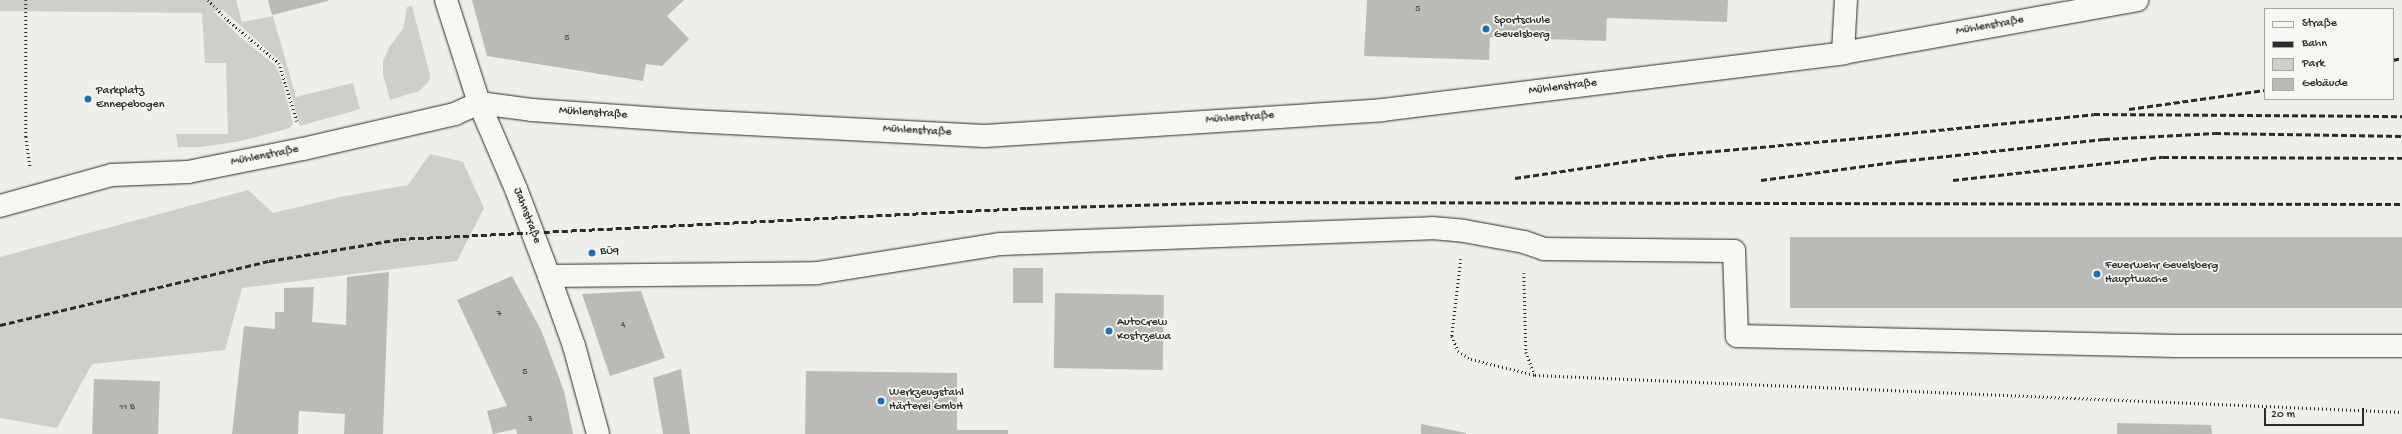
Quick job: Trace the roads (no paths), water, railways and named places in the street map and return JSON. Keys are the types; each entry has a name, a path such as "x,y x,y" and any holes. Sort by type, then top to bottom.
{"street":[{"name":"Jahnstraße","path":"446,0 479,103 516,189 574,346 598,434"},
{"path":"1843,54 1846,0"},
{"name":"Mühlenstraße","path":"0,206 112,175 188,172 303,149 454,114 479,103 532,110 674,120 985,136 1382,110 1843,54 2137,0"},
{"path":"549,276 817,273 1000,244 1424,229 1464,231 1524,242 1544,249 1734,251 1737,336 2169,346 2402,346"}],"railway":[{"path":"2394,60 2402,58"},
{"path":"2129,109 2264,90"},
{"path":"1515,178 1670,155 1849,139 2094,114 2402,116"},
{"path":"1761,180 1901,161 2104,139 2215,133 2402,136"},
{"path":"1953,180 2163,157 2402,158"},
{"path":"0,325 269,261 400,239 1027,208 1242,202 2402,204"}],"place":[{"name":"Sportschule Gevelsberg","path":"1486,29"},
{"name":"Parkplatz Ennepebogen","path":"88,99"},
{"name":"BÜ9","path":"592,253"},
{"name":"Feuerwehr Gevelsberg Hauptwache","path":"2097,274"},
{"name":"AutoCrew Kostrzewa","path":"1109,331"},
{"name":"Werkzeugstahl Härterei GmbH","path":"881,401"}]}
